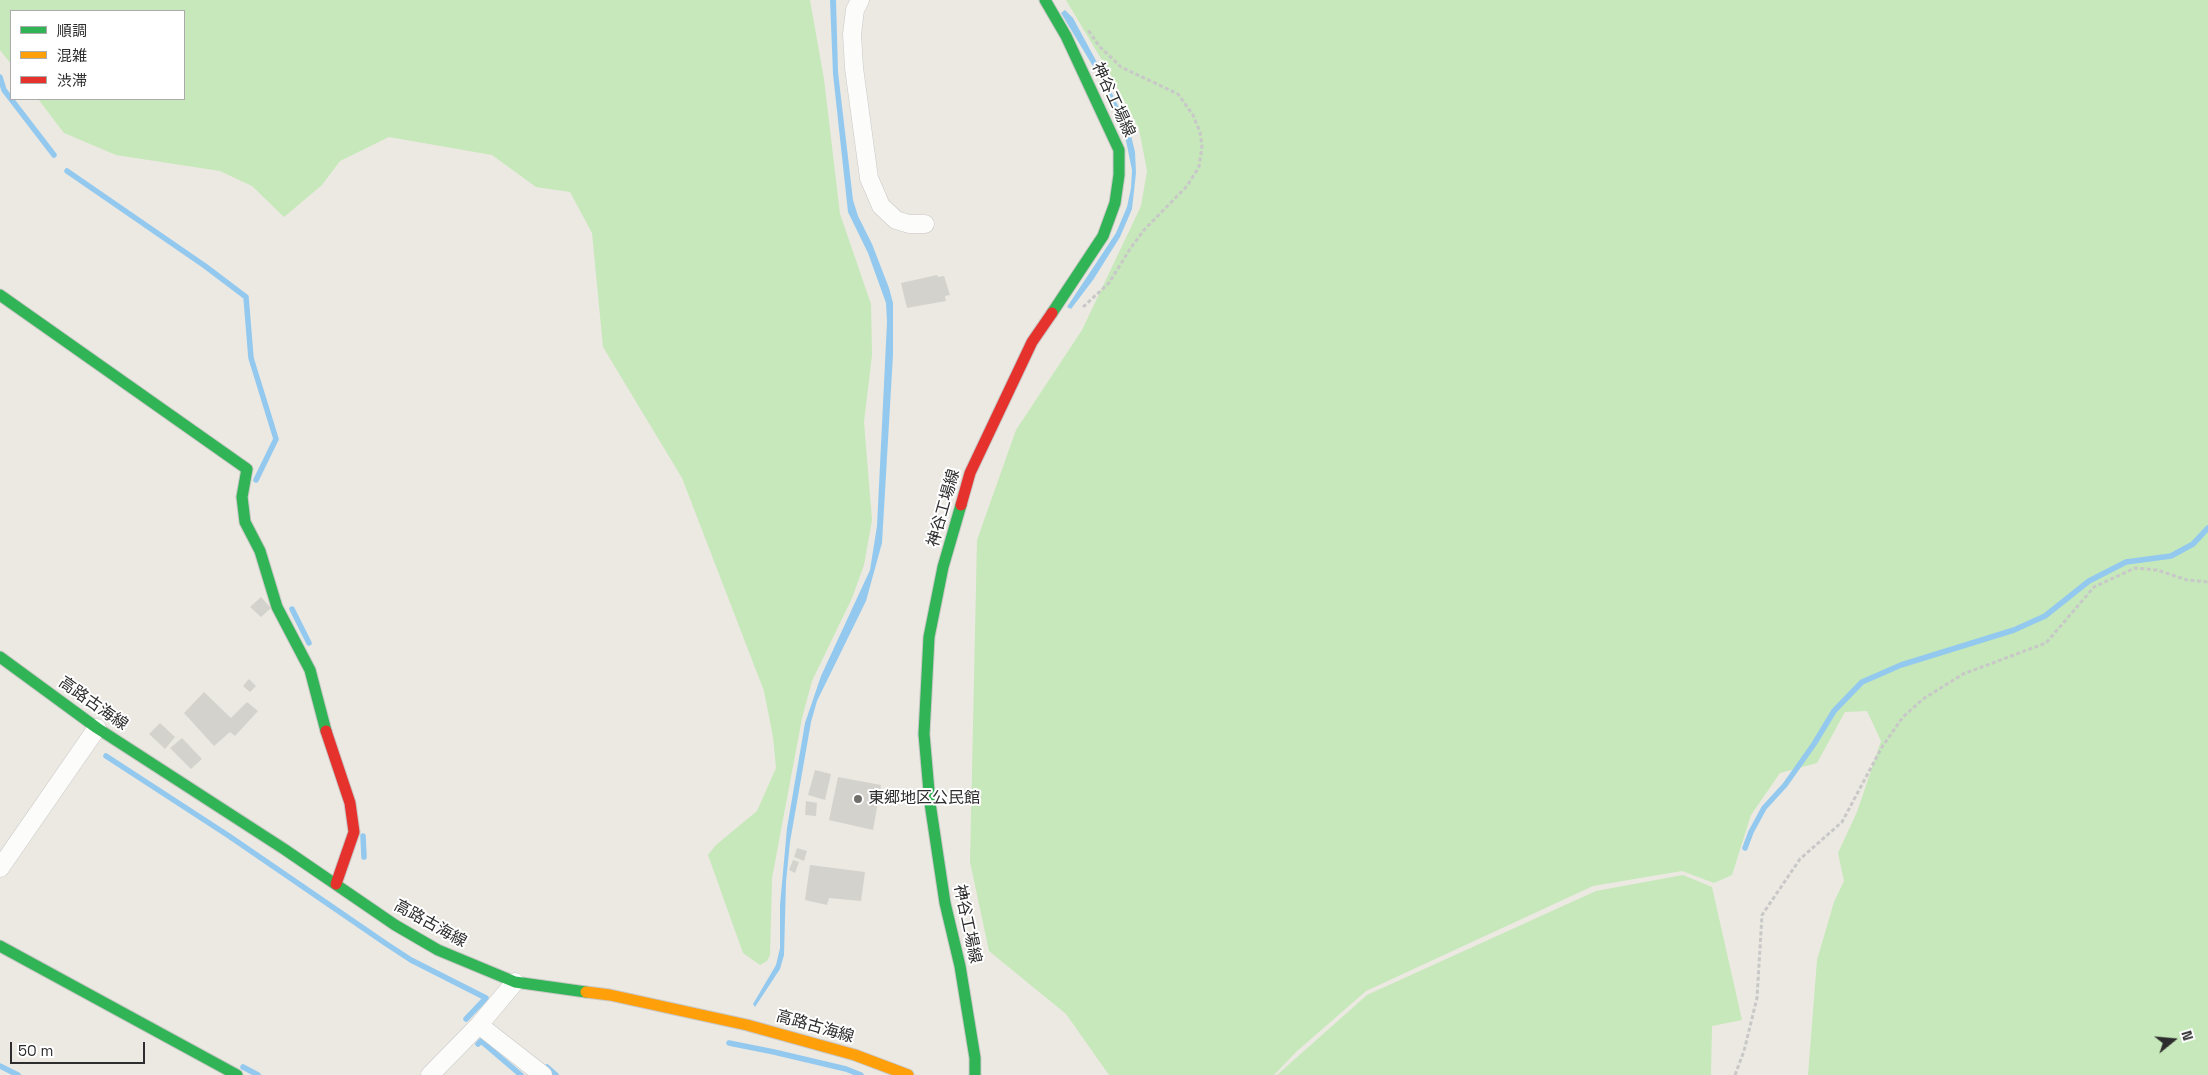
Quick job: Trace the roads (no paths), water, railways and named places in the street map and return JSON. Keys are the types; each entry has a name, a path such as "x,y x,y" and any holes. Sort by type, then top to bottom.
{"street":[{"path":"860,0 855,10 852,34 854,68 869,178 881,206 896,220 910,224 925,224"},
{"name":"神谷工場線","path":"975,1075 961,976 945,903 930,803 924,734 929,637 943,568 970,473 1032,342 1103,236 1115,203 1119,175 1119,150 1066,36 1045,0"},
{"path":"0,295 247,469 242,497 245,522 260,551 277,607 310,670 330,746 350,803 354,832 336,884"},
{"name":"高路古海線","path":"0,657 97,728 336,884 394,925 438,950 515,982 610,995 747,1025 855,1055 908,1075"},
{"path":"0,868 97,728"},
{"path":"0,946 237,1075"},
{"path":"430,1075 479,1025 515,982"},
{"path":"479,1025 542,1075"}],"water":[{"path":"830,0 836,0 838,72 853,200 858,216 872,244 893,303 893,355 882,543 866,601 817,701 811,722 790,842 786,882 784,955 780,969 755,1007 753,1004 776,965 780,948 780,905 787,828 805,723 821,676 870,570 877,526 887,322 886,303 868,253 848,212 833,74"},
{"path":"1065,10 1073,18 1100,68 1130,131 1135,152 1136,173 1132,209 1120,237 1093,280 1071,309 1067,307 1116,233 1127,207 1132,170 1124,131 1100,78 1061,13"}],"waterway":[{"path":"0,77 4,90 10,98"},
{"path":"12,100 54,155"},
{"path":"67,171 205,266 246,297 251,358 276,439 256,480"},
{"path":"1745,848 1764,808 1785,785 1814,744 1834,711 1862,682 1901,665 2014,630 2045,616 2089,581 2126,562 2171,556 2193,544 2208,528"},
{"path":"292,609 309,643"},
{"path":"106,756 229,836 411,960 486,998 466,1019"},
{"path":"363,836 364,857"},
{"path":"478,1044 481,1041 521,1075"},
{"path":"729,1043 846,1069 861,1075"},
{"path":"0,1066 18,1075"},
{"path":"243,1067 258,1075"},
{"path":"547,1067 556,1075"}],"place":[{"name":"東郷地区公民館","path":"858,799"}]}
